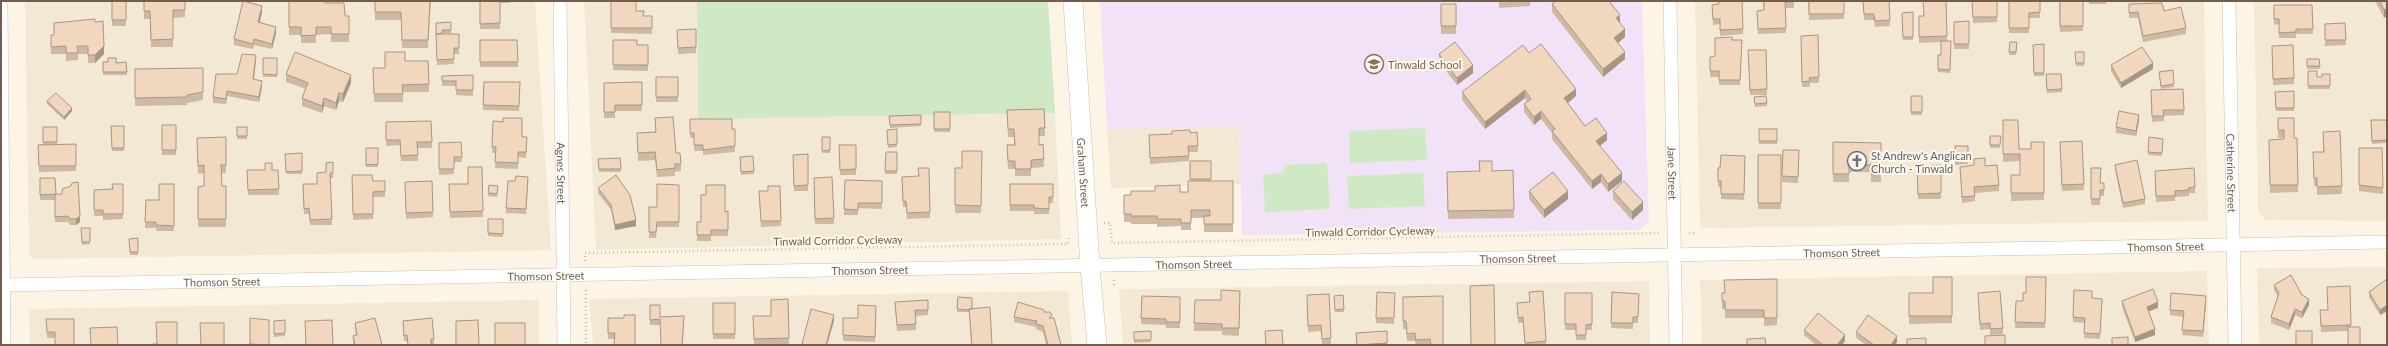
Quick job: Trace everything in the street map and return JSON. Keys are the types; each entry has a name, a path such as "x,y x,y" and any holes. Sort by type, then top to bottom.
{"street":[{"name":"Agnes Street","path":"560,1 564,345"},
{"name":"Graham Street","path":"1073,1 1090,266 1097,345"},
{"name":"Jane Street","path":"1670,1 1673,255 1676,345"},
{"name":"Catherine Street","path":"2229,1 2235,345"},
{"path":"1,7 2,285 4,345"},
{"name":"Thomson Street","path":"2,285 2387,242"}],"path":[{"path":"1106,223 1110,223 1112,247"},
{"name":"Tinwald Corridor Cycleway","path":"585,253 1068,245 1068,232"},
{"name":"Tinwald Corridor Cycleway","path":"1112,243 1653,233"},
{"path":"586,294 586,345"}],"shaded area":[{"path":"25,1 535,1 551,250 34,259 29,254"},
{"path":"584,1 697,1 698,119 1055,113 1061,239 596,250"},
{"name":"Tinwald School","path":"1100,1 1642,1 1649,221 1640,230 1242,235 1239,126 1107,129"},
{"path":"1695,1 2204,1 2208,221 1703,228 1700,225"},
{"path":"2254,1 2387,1 2387,221 2266,220 2258,212"},
{"path":"1239,126 1241,184 1111,188 1107,129"},
{"path":"2387,267 2387,345 2259,345 2257,268"},
{"path":"2207,271 2209,345 1702,345 1700,280"},
{"path":"1649,281 1650,345 1123,345 1119,289"},
{"path":"1068,291 1072,345 593,345 589,299"},
{"path":"539,300 539,345 30,345 29,309"}],"green space":[{"path":"697,1 1048,1 1055,113 698,119"},
{"path":"1425,128 1427,160 1350,163 1349,131"},
{"path":"1327,163 1330,209 1265,212 1263,175 1284,173 1284,165"},
{"path":"1423,173 1425,206 1349,209 1347,176"}],"building":[{"path":"112,1 126,1 126,20 112,20"},
{"path":"144,1 185,1 185,10 173,10 173,39 151,40 150,11 144,11"},
{"path":"243,1 262,6 258,22 276,27 272,44 254,39 253,44 234,39"},
{"path":"289,1 325,1 325,3 344,3 345,16 349,16 349,34 331,34 331,27 316,27 316,35 301,36 301,27 289,27"},
{"path":"375,1 430,1 428,40 402,40 401,12 375,12"},
{"path":"480,1 500,1 500,23 480,24"},
{"path":"611,1 636,1 636,11 644,11 643,16 652,16 652,28 611,28"},
{"path":"1556,1 1609,1 1620,15 1616,18 1625,29 1614,38 1625,52 1603,69 1552,4"},
{"path":"1719,1 1742,1 1743,29 1720,30 1720,19 1713,19 1712,5 1719,4"},
{"path":"1764,1 1794,1 1785,2 1786,28 1758,29 1757,11 1764,10"},
{"path":"1809,1 1844,1 1844,14 1809,14"},
{"path":"1863,1 1889,1 1890,20 1875,21 1874,14 1864,14"},
{"path":"1923,1 1946,1 1947,36 1919,37 1919,16 1924,16"},
{"path":"1972,1 1997,1 1997,17 1973,17"},
{"path":"2009,1 2040,1 2040,12 2029,13 2029,28 2009,28"},
{"path":"2060,1 2083,1 2083,26 2060,26"},
{"path":"2380,1 2387,1 2387,8 2384,10"},
{"path":"2162,3 2164,11 2181,7 2186,28 2143,36 2138,12 2129,13 2129,4"},
{"path":"1441,4 1456,4 1456,26 1441,26"},
{"path":"2274,5 2312,5 2313,29 2296,29 2296,32 2279,33 2279,19 2274,19"},
{"path":"1913,12 1913,37 1903,37 1902,13"},
{"path":"95,19 95,22 103,21 104,46 95,55 88,55 88,46 77,46 78,53 66,53 66,46 51,47 51,35 54,35 54,23"},
{"path":"1969,21 1969,44 1954,44 1954,22"},
{"path":"451,22 451,30 442,30 443,33 436,34 436,23"},
{"path":"2345,23 2346,40 2325,40 2325,24"},
{"path":"696,29 696,47 678,48 677,30"},
{"path":"436,34 459,34 459,48 454,48 454,59 437,60"},
{"path":"1818,35 1819,77 1809,78 1810,81 1802,82 1801,36"},
{"path":"1732,37 1732,40 1742,40 1740,80 1719,80 1719,71 1710,71 1710,57 1715,56 1715,38"},
{"path":"480,40 517,40 518,62 480,62"},
{"path":"613,40 637,40 637,45 648,45 648,65 613,65"},
{"path":"1941,41 1951,41 1950,70 1938,69 1938,55 1941,55"},
{"path":"1455,42 1473,65 1457,78 1439,54"},
{"path":"2010,42 2017,42 2016,52 2009,52"},
{"path":"1541,44 1576,89 1564,98 1585,126 1596,118 1607,133 1596,141 1622,173 1608,184 1601,174 1592,181 1552,131 1555,129 1541,111 1534,117 1524,104 1531,99 1525,90 1485,122 1462,92 1523,45 1529,53"},
{"path":"2044,44 2044,73 2034,73 2033,45"},
{"path":"2293,45 2294,78 2273,79 2272,46"},
{"path":"2142,47 2153,63 2121,83 2111,65"},
{"path":"1748,50 1766,50 1767,89 1750,90"},
{"path":"295,52 351,75 343,94 339,93 336,103 324,98 322,106 302,98 308,83 286,74"},
{"path":"385,52 405,52 405,61 428,61 429,84 402,85 403,94 374,94 373,68 385,68"},
{"path":"2075,52 2084,52 2084,63 2076,63"},
{"path":"242,54 256,55 253,79 262,81 259,97 227,91 226,99 213,97 216,74 237,74"},
{"path":"108,58 116,58 116,63 126,62 127,72 103,72 103,62 108,62"},
{"path":"263,58 277,58 277,75 263,74"},
{"path":"2307,59 2319,59 2320,66 2307,66"},
{"path":"203,68 203,92 187,95 187,97 135,98 135,69"},
{"path":"2173,70 2174,84 2161,86 2159,72"},
{"path":"2308,71 2317,71 2317,77 2322,77 2322,74 2330,74 2330,86 2308,86"},
{"path":"2046,74 2061,74 2062,89 2047,90"},
{"path":"473,75 473,90 456,90 456,81 442,81 442,76"},
{"path":"656,77 678,77 678,97 656,97"},
{"path":"484,82 520,82 519,106 483,105"},
{"path":"642,82 642,105 615,105 615,112 604,112 604,83"},
{"path":"2183,89 2184,110 2163,110 2164,116 2152,116 2151,90"},
{"path":"2294,91 2294,108 2276,108 2275,92"},
{"path":"56,93 72,108 64,117 47,101"},
{"path":"1766,96 1767,103 1755,104 1754,97"},
{"path":"1911,96 1922,96 1922,112 1911,112"},
{"path":"1044,109 1045,128 1039,128 1039,145 1043,144 1044,159 1031,160 1031,169 1015,169 1015,161 1008,161 1007,145 1015,145 1014,129 1008,129 1007,110"},
{"path":"2119,111 2139,115 2136,131 2116,127"},
{"path":"934,112 950,112 950,129 934,129"},
{"path":"921,115 921,124 890,125 889,116"},
{"path":"673,117 676,153 680,153 681,164 675,164 675,168 657,170 655,152 638,153 637,133 656,132 655,118"},
{"path":"503,118 522,118 522,137 527,137 526,152 518,152 518,163 495,162 496,147 492,147 493,121 503,122"},
{"path":"2278,118 2294,118 2294,138 2297,138 2298,185 2270,185 2269,140 2284,139 2284,130 2278,130"},
{"path":"690,119 732,119 732,129 735,129 735,146 703,150 703,145 694,145 694,133 690,133"},
{"path":"2003,120 2018,120 2019,149 2031,149 2031,142 2044,142 2044,193 2011,193 2011,175 2020,175 2020,154 2003,154"},
{"path":"2371,120 2387,120 2387,140 2372,141"},
{"path":"431,121 432,142 417,142 418,155 401,156 400,140 386,140 386,122"},
{"path":"162,125 176,125 176,150 162,150"},
{"path":"111,126 124,126 124,148 112,148"},
{"path":"43,127 57,127 57,142 43,142"},
{"path":"237,127 247,127 247,136 237,136"},
{"path":"897,129 897,144 888,145 887,130"},
{"path":"1759,129 1777,129 1777,141 1759,141"},
{"path":"1190,130 1190,133 1197,132 1198,146 1188,146 1189,156 1150,158 1149,135 1172,134 1172,131"},
{"path":"2340,131 2342,186 2317,187 2317,178 2314,178 2313,152 2324,152 2323,132"},
{"path":"1990,136 2001,136 2000,145 1990,145"},
{"path":"226,137 226,165 221,165 222,186 226,186 226,219 198,219 198,187 204,186 204,165 198,166 197,138"},
{"path":"822,137 830,137 830,150 822,151"},
{"path":"2149,137 2163,139 2162,153 2148,152"},
{"path":"2082,141 2084,184 2062,185 2060,142"},
{"path":"461,142 462,157 454,157 454,169 439,169 439,143"},
{"name":"St Andrew's Anglican Church - Tinwald","path":"1833,142 1881,143 1881,174 1871,174 1871,165 1849,164 1849,174 1833,174"},
{"path":"76,144 76,166 39,166 38,145"},
{"path":"839,145 856,145 856,169 840,170"},
{"path":"1955,146 1968,146 1968,161 1955,162"},
{"path":"366,148 378,148 378,164 366,165"},
{"path":"2359,148 2382,148 2383,188 2359,185"},
{"path":"1783,150 1799,150 1798,177 1782,176"},
{"path":"962,151 982,151 981,206 955,205 955,168 962,168"},
{"path":"886,152 897,152 897,171 885,171"},
{"path":"302,153 302,171 286,172 285,154"},
{"path":"808,154 808,185 794,186 793,155"},
{"path":"1721,155 1745,156 1744,194 1721,194 1721,181 1718,181 1718,168 1720,168"},
{"path":"1758,155 1781,155 1781,203 1758,203"},
{"path":"753,156 754,171 741,172 740,157"},
{"path":"620,158 621,169 599,169 598,159"},
{"path":"1985,158 1985,166 1997,165 1999,185 1974,187 1975,196 1962,197 1960,167 1974,165 1974,159"},
{"path":"2137,160 2145,199 2123,203 2115,165"},
{"path":"1190,161 1211,161 1211,179 1190,179"},
{"path":"1479,161 1492,161 1492,171 1513,170 1514,210 1448,211 1447,172 1480,171"},
{"path":"333,162 333,173 330,173 332,219 310,220 309,208 304,209 303,184 317,184 317,173 326,172 326,163"},
{"path":"265,163 272,163 272,170 278,170 279,189 248,190 247,170 265,170"},
{"path":"1941,165 1941,193 1918,194 1917,166"},
{"path":"468,167 482,167 483,211 450,212 449,184 468,184"},
{"path":"918,168 929,168 930,212 907,213 906,201 903,201 902,177 919,176"},
{"path":"2091,168 2101,168 2100,183 2104,183 2104,190 2100,190 2100,199 2091,199"},
{"path":"2194,168 2195,187 2188,188 2189,190 2175,191 2175,196 2156,196 2155,171"},
{"path":"1553,172 1568,191 1544,210 1529,191"},
{"path":"352,175 372,175 373,181 385,181 385,191 373,192 373,214 353,214"},
{"path":"616,175 630,195 636,220 615,225 611,205 598,188"},
{"path":"516,176 528,177 526,209 506,208 508,181 515,181"},
{"path":"832,177 834,218 815,219 814,178"},
{"path":"40,178 55,178 56,194 40,195"},
{"path":"845,180 882,181 882,203 858,203 858,210 844,209"},
{"path":"432,181 433,212 406,213 405,182"},
{"path":"1188,181 1233,181 1233,224 1204,224 1204,216 1210,216 1210,210 1191,210 1191,223 1181,223 1181,219 1157,219 1157,216 1131,216 1131,214 1124,214 1124,195 1131,195 1131,191 1155,191 1155,186 1180,185 1180,192 1188,192"},
{"path":"1624,181 1643,202 1632,212 1613,191"},
{"path":"78,182 80,216 76,219 70,219 68,216 55,217 55,194 62,194 62,189 71,186 72,183"},
{"path":"112,184 123,184 123,214 103,214 103,210 94,210 94,190 113,189"},
{"path":"159,184 174,184 174,226 156,225 156,222 145,222 146,200 159,200"},
{"path":"657,184 679,185 679,222 657,222 656,232 649,232 649,207 657,207"},
{"path":"1010,184 1053,184 1053,197 1049,197 1049,209 1034,208 1034,205 1010,205"},
{"path":"489,185 498,186 497,194 488,193"},
{"path":"706,185 725,185 725,212 728,211 728,230 711,230 711,235 697,235 697,222 701,222 701,195 706,195"},
{"path":"768,186 780,186 781,221 761,221 759,191 768,191"},
{"path":"488,219 503,219 503,234 488,233"},
{"path":"81,228 90,228 90,242 82,242"},
{"path":"138,238 138,252 130,252 129,239"},
{"path":"2291,275 2302,295 2309,299 2302,312 2295,309 2289,324 2271,317 2279,293 2274,285"},
{"path":"1933,277 1952,277 1952,316 1909,316 1909,293 1933,293"},
{"path":"2026,277 2046,277 2045,323 2015,322 2016,301 2023,301 2023,293 2026,293"},
{"path":"1777,279 1777,318 1764,318 1764,310 1725,310 1725,301 1722,301 1722,293 1725,293 1724,280"},
{"path":"2387,279 2387,305 2380,310 2369,292"},
{"path":"1494,285 1495,345 1471,345 1470,286"},
{"path":"2350,286 2351,325 2321,326 2320,310 2328,310 2327,287"},
{"path":"2153,289 2158,302 2147,307 2155,329 2135,337 2122,301"},
{"path":"1221,290 1240,291 1239,328 1222,328 1222,324 1194,323 1195,300 1221,300"},
{"path":"2074,290 2092,291 2092,298 2102,299 2100,334 2084,333 2085,318 2073,317"},
{"path":"1543,291 1546,341 1525,343 1523,317 1518,318 1517,303 1530,302 1529,292"},
{"path":"2000,291 2003,328 1990,329 1990,323 1980,324 1978,293"},
{"path":"1377,292 1395,293 1394,318 1376,318"},
{"path":"1612,292 1639,294 1638,317 1633,317 1633,323 1611,323"},
{"path":"1565,293 1592,293 1592,324 1586,325 1586,335 1576,335 1576,324 1565,324"},
{"path":"2171,293 2206,296 2203,331 2182,330 2184,311 2170,310"},
{"path":"1329,294 1331,338 1322,339 1321,325 1308,326 1307,295"},
{"path":"1343,295 1344,309 1335,310 1334,296"},
{"path":"1142,296 1180,297 1180,322 1166,322 1166,319 1141,318"},
{"path":"1443,296 1443,345 1431,345 1430,339 1416,340 1415,333 1407,334 1406,321 1403,321 1403,297"},
{"path":"958,297 972,298 972,309 957,309"},
{"path":"788,299 789,338 754,339 753,316 771,316 771,300"},
{"path":"928,300 928,310 915,310 916,324 897,325 895,302"},
{"path":"1018,302 1044,310 1044,312 1050,312 1052,315 1049,318 1054,318 1061,345 1048,345 1043,326 1036,324 1037,321 1014,317"},
{"path":"713,303 735,303 735,334 713,334"},
{"path":"650,305 660,305 660,317 684,316 682,345 661,345 660,319 650,320"},
{"path":"858,305 876,306 875,337 843,335 843,318 858,318"},
{"path":"990,307 992,345 972,345 969,309"},
{"path":"811,309 834,315 826,345 802,344"},
{"path":"1818,313 1845,335 1837,345 1823,345 1804,330"},
{"path":"624,315 635,315 635,345 614,345 615,333 608,333 608,318 624,318"},
{"path":"1868,315 1897,336 1891,345 1874,345 1856,332"},
{"path":"250,318 269,320 269,345 250,344"},
{"path":"375,318 382,345 355,345 353,336 357,335 355,323"},
{"path":"432,318 434,339 431,339 431,345 408,345 407,335 404,336 403,321"},
{"path":"46,319 74,319 74,345 55,345 55,332 47,332"},
{"path":"285,320 285,333 274,334 274,321"},
{"path":"332,320 333,345 306,345 305,321"},
{"path":"478,320 479,345 456,345 456,321"},
{"path":"156,322 177,322 177,345 153,345 157,344"},
{"path":"200,323 224,323 224,345 201,345"},
{"path":"495,323 525,323 525,345 495,345"},
{"path":"117,327 118,345 91,345 90,328"},
{"path":"2348,327 2360,327 2360,345 2348,345"},
{"path":"1282,330 1283,345 1266,345 1265,331"},
{"path":"1151,331 1151,340 1134,340 1134,332"},
{"path":"1387,331 1387,343 1357,345 1356,333"},
{"path":"2296,331 2312,331 2312,345 2296,345"},
{"path":"2005,335 2005,345 1985,345 1985,336"},
{"path":"2128,337 2128,345 2112,345 2112,338"},
{"path":"1765,338 1766,345 1747,345 1747,339"},
{"path":"1926,338 1926,345 1907,345 1907,339"}],"place":[{"name":"Tinwald School","path":"1374,64"},
{"name":"St Andrew's Anglican Church - Tinwald","path":"1857,161"}]}
